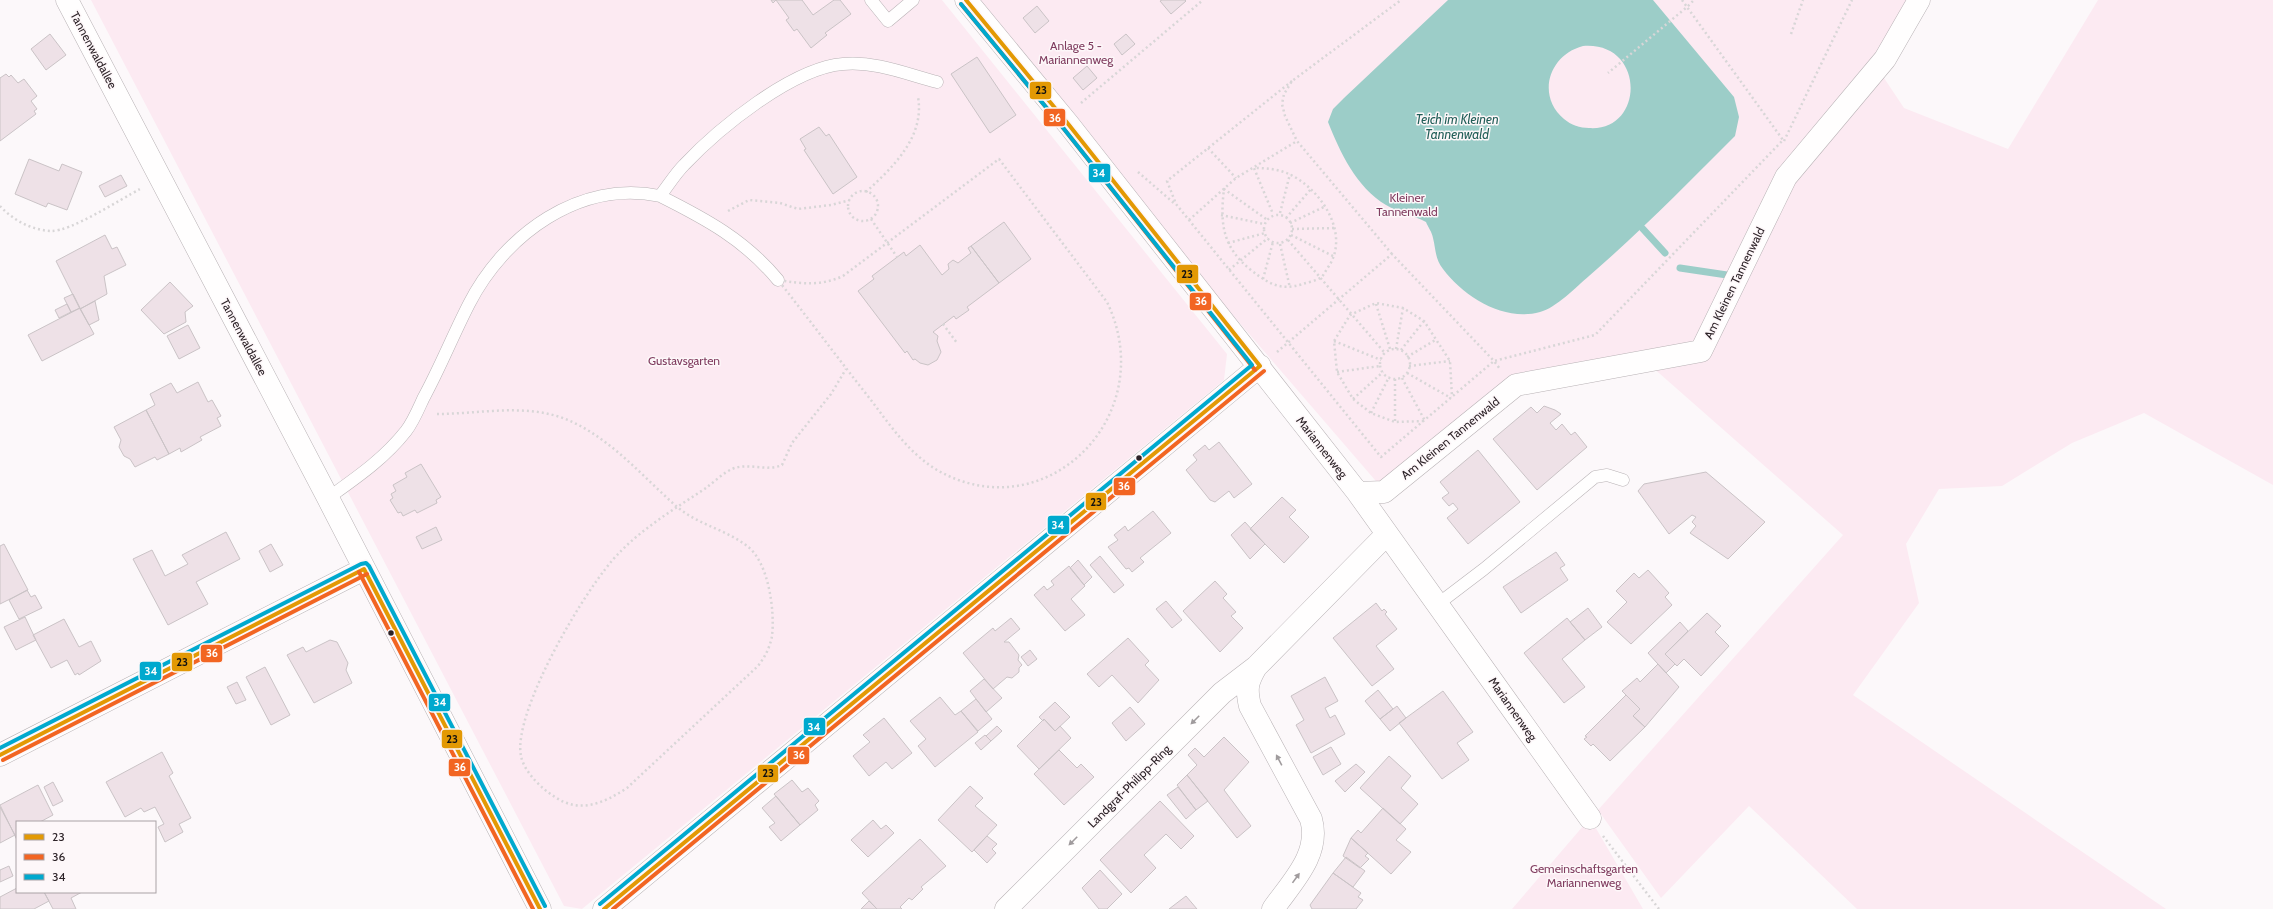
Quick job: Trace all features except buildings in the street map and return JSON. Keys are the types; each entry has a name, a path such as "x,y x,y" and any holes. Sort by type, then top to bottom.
{"street":[{"name":"Tannenwaldallee","path":"68,0 328,498 540,909"},
{"name":"Mariannenweg","path":"966,0 1069,125 1260,366 1358,493 1590,818"},
{"name":"Am Kleinen Tannenwald","path":"1358,493 1384,492 1516,385 1701,351 1786,177 1885,60 1919,0"},
{"path":"604,909 1260,366"},
{"name":"Landgraf-Philipp-Ring","path":"1006,909 1222,692 1256,667 1387,534"},
{"path":"0,755 364,569"},
{"name":"Landgraf-Philipp-Ring","path":"1256,667 1247,681 1246,692 1250,706 1311,819 1313,828 1313,841 1304,866 1273,909"}],"lane":[{"path":"871,0 888,21 913,0"},
{"path":"660,196 683,166 707,142 773,91 806,74 842,64 896,69 912,76 937,82"},
{"path":"328,498 377,462 406,430 420,406 470,302 490,271 515,243 538,223 566,207 589,198 619,192 642,192 660,196 713,224 740,241 761,259 778,280"},
{"path":"1438,604 1595,477 1607,475 1623,480"}],"path":[{"path":"1077,107 1203,0"},
{"path":"1401,0 1397,1 1292,81 1167,181 1176,204 1381,458 1494,361 1595,335 1783,140 1852,0"},
{"path":"1682,0 1783,140"},
{"path":"1608,73 1688,7 1694,0"},
{"path":"1791,34 1803,0"},
{"path":"866,192 894,164 915,132 919,102 912,76"},
{"path":"1292,81 1284,94 1282,104 1285,116 1297,141 1392,254 1494,361"},
{"path":"1189,220 1236,178 1297,141"},
{"path":"1208,148 1236,178"},
{"path":"999,159 1107,302 1116,322 1121,342 1122,370 1117,398 1106,423 1080,456 1051,474 1031,482 1004,486 976,484 949,476 914,453 846,369 778,280 813,284 832,281 843,276 999,159"},
{"path":"1224,189 1221,215 1228,243 1240,261 1263,279 1276,286 1290,288 1320,278 1335,257 1336,228 1326,206 1311,189 1290,174 1272,168 1254,168"},
{"path":"1254,168 1273,214"},
{"path":"1280,213 1290,174"},
{"path":"0,206 9,215 23,223 52,231 71,226 161,177"},
{"path":"1224,189 1266,219"},
{"path":"1286,218 1311,189"},
{"path":"713,224 736,206 749,200 780,203 798,209 831,205 850,200 857,193 866,192 874,196 878,203 877,212 871,219 862,221 853,217 849,209 850,200"},
{"path":"1290,223 1326,206"},
{"path":"1280,213 1290,223 1292,229 1288,240 1280,244 1273,242 1265,233 1264,224 1266,219 1273,214 1280,213"},
{"path":"1221,215 1264,224"},
{"path":"871,219 897,257"},
{"path":"1292,229 1336,228"},
{"path":"1228,243 1265,233"},
{"path":"1291,235 1335,257"},
{"path":"1229,270 1268,238"},
{"path":"1288,240 1350,315 1384,352"},
{"path":"1263,279 1273,242"},
{"path":"1280,244 1290,288"},
{"path":"1260,366 1392,254"},
{"path":"1425,421 1395,422 1372,413 1353,399 1338,372 1334,341 1350,315 1376,303 1403,308 1424,321 1450,361 1452,398"},
{"path":"1376,303 1390,349"},
{"path":"1396,349 1403,308"},
{"path":"1401,350 1424,321"},
{"path":"943,324 957,343"},
{"path":"1408,357 1437,339"},
{"path":"1334,341 1381,360"},
{"path":"1390,349 1401,350 1408,357 1409,366 1407,373 1402,378 1395,379 1389,377 1383,372 1380,366 1384,352 1390,349"},
{"path":"1409,366 1450,361"},
{"path":"1338,372 1380,366"},
{"path":"420,406 433,413 506,410 558,417 583,426 610,447 678,507 704,525 734,537 749,547 758,560 766,579 771,601 772,637 766,655 753,672 627,788 595,805 577,806 563,803 538,784 528,772 521,757 520,740 529,708 550,661 602,572 618,554 641,533 678,507 732,469 740,466 775,468 782,465 792,442 831,394 846,369"},
{"path":"1353,399 1383,372"},
{"path":"1407,373 1452,398"},
{"path":"1372,413 1389,377"},
{"path":"1402,378 1425,421"},
{"path":"1395,379 1395,422"},
{"path":"1590,818 1659,909"}],"green space":[{"name":"Gustavsgarten","path":"91,0 942,0 1227,354 1224,380 582,909 564,906"},
{"name":"Kleiner Tannenwald","path":"965,0 1915,0 1784,177 1698,346 1514,378 1381,487 1069,125"},
{"path":"2098,0 2273,0 2273,485 2144,413 2072,443 2002,486 1939,489 1906,544 1919,603 1853,695 2166,909 1857,909 1749,806 1661,898 1598,810 1843,535 1651,366 1706,356 1786,177 1878,69 1904,108 2008,149"},
{"name":"Gemeinschaftsgarten Mariannenweg","path":"1590,818 1643,909 1512,909"}],"water":[{"name":"Teich im Kleinen Tannenwald","path":"1448,0 1653,0 1734,97 1739,117 1735,136 1627,242 1559,302 1546,310 1526,314 1499,310 1473,298 1452,279 1440,265 1431,232 1426,222 1395,210 1386,205 1366,189 1350,168 1328,122 1333,109","holes":["1583,46 1604,48 1618,57 1627,71 1631,87 1628,102 1621,116 1607,125 1589,128 1576,126 1564,119 1555,109 1550,99 1550,77 1562,58 1571,51"]}],"waterway":[{"path":"1643,229 1665,253"},
{"path":"1680,268 1727,275"}],"transit line":[{"name":"23","path":"966,0 1069,125 1260,366"},
{"name":"36","path":"961,4 1064,129 1255,370"},
{"name":"34","path":"600,904 1252,365 1064,129 961,4"},
{"name":"23","path":"604,909 1260,366"},
{"name":"36","path":"613,909 1264,371"},
{"name":"34","path":"0,748 361,564 366,563 369,566 545,906"},
{"name":"23","path":"364,569 540,909"},
{"name":"23","path":"0,755 364,569"},
{"name":"36","path":"359,572 533,909"},
{"name":"36","path":"3,760 367,574"}],"park label":[{"name":"Anlage 5 - Mariannenweg","path":"1076,52"}]}
